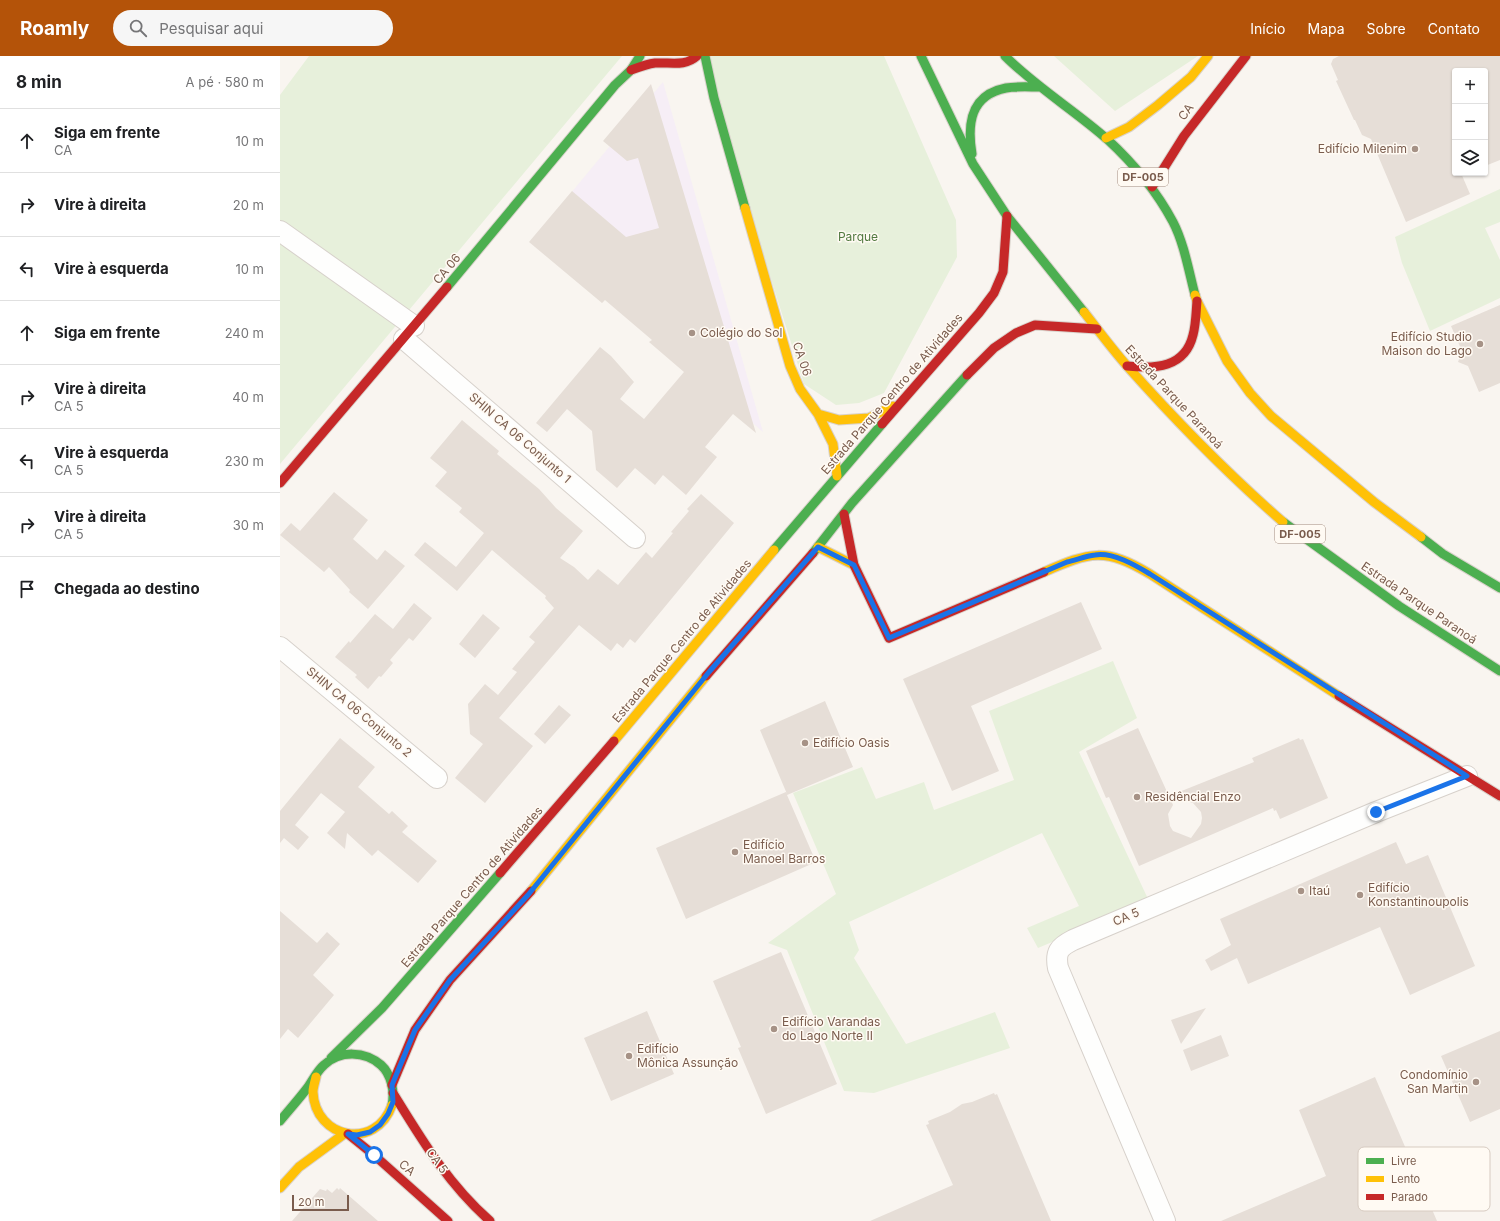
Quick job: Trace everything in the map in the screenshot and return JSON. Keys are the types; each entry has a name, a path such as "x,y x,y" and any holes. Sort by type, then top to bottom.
{"main road":[{"name":"CA 06","path":"280,483 409,332 610,91 631,70 640,56"},
{"path":"664,56 690,73"},
{"name":"CA 06","path":"631,70 652,64 687,63 697,56"},
{"name":"CA 06","path":"705,56 714,98 790,366 800,389 818,414 833,444 837,476"},
{"name":"Estrada Parque Paranoá","path":"921,56 973,164 1007,216 1127,366 1220,464 1284,523 1399,606 1500,672"},
{"name":"DF-005","path":"1005,56 1040,87 1106,138 1126,157 1152,187 1174,223 1197,301 1227,361 1250,393 1271,416 1374,502 1443,554 1500,588"},
{"name":"CA","path":"1106,138 1129,127 1158,105 1191,77 1208,56"},
{"name":"CA","path":"1152,187 1177,145 1246,56"},
{"name":"CA 06","path":"700,82 714,98"},
{"path":"973,164 970,138 972,115 980,102 994,91 1011,87 1040,87"},
{"name":"Estrada Parque Centro de Atividades","path":"331,1058 382,1008 581,780 837,476 979,313 994,294 1003,272 1007,216"},
{"path":"1127,366 1147,368 1165,366 1178,359 1188,347 1194,333 1197,301"},
{"path":"392,1089 415,1030 450,980 528,895 709,672 818,547 844,514 972,370 994,348 1016,333 1035,325 1097,329"},
{"path":"818,414 839,420 869,418 900,403"},
{"path":"844,514 854,565 889,638 1067,562 1096,554 1114,557 1130,563 1150,574 1500,796"},
{"path":"818,547 854,565"},
{"path":"280,1121 324,1065 331,1058 345,1055 358,1054 371,1058 382,1065 390,1076 393,1102 388,1114 380,1125 370,1132 357,1135 346,1134 331,1128 321,1119 314,1106 313,1092 316,1077"},
{"name":"CA 5","path":"392,1089 436,1162 474,1207 490,1221"},
{"path":"280,1188 299,1167 346,1134"},
{"name":"CA","path":"346,1134 374,1155 448,1221"}],"street":[{"name":"SHIN CA 06 Conjunto 1","path":"280,231 409,332 635,538"},
{"name":"SHIN CA 06 Conjunto 2","path":"280,647 437,778"},
{"name":"CA 5","path":"1165,1221 1058,968 1056,959 1061,947 1073,940 1369,815 1467,776"}],"shaded area":[{"name":"Colégio do Sol","path":"663,82 763,432 537,234"}],"green space":[{"path":"309,56 622,56 280,464 280,95"},
{"name":"Parque","path":"701,56 884,56 956,220 957,257 884,393 859,403 836,405 804,384"},
{"path":"1054,56 1198,56 1115,111"},
{"path":"1500,189 1500,222 1485,228 1500,260 1500,298 1430,331 1402,263 1395,237"},
{"path":"1113,661 1137,718 1079,752 1149,901 1038,948 1027,928 1079,906 1042,833 849,922 859,950 854,958 906,1044 995,1012 1010,1048 874,1093 844,1091 787,950 768,943 836,894 793,793 862,767 876,799 924,782 934,810 1014,780 989,711"}],"building":[{"name":"Edifício Milenim","path":"1339,56 1500,56 1500,160 1488,165 1488,68 1452,68 1452,176 1462,176 1470,194 1406,222 1371,139 1362,135 1336,81 1338,80 1331,64 1333,59"},
{"path":"651,84 756,433 733,414 705,447 717,457 686,495 663,475 655,485 635,468 617,488 596,470 592,431 567,409 547,432 536,423 600,347 611,356 634,382 620,399 644,419 684,372 649,342 652,340 605,300 602,303 529,242 572,191 626,237 659,228 638,158 627,161 603,141"},
{"name":"Edifício Studio Maison do Lago","path":"1500,305 1500,383 1479,392 1468,366 1458,362 1462,351 1451,326"},
{"path":"462,420 499,451 497,454 539,489 556,508 583,531 560,558 574,567 588,580 598,569 618,585 646,552 652,558 689,511 687,509 701,494 734,523 635,643 630,639 623,648 617,643 611,651 579,625 499,718 533,746 485,803 455,778 483,744 470,734 468,704 485,684 498,695 517,672 512,669 535,642 529,637 554,608 545,598 546,596 492,550 457,591 414,555 425,542 456,567 484,533 459,512 462,508 435,486 447,472 430,458"},
{"path":"334,492 368,520 353,539 377,560 385,550 405,566 368,609 349,592 350,590 329,567 324,572 280,535 291,523 300,531"},
{"path":"1081,602 1102,649 971,706 999,771 952,791 903,679"},
{"path":"414,603 432,618 413,641 409,638 390,660 393,663 368,689 355,677 357,675 335,657 349,641 350,643 375,614 393,629"},
{"path":"483,614 500,628 475,658 459,644"},
{"name":"Edifício Manoel Barros","path":"825,701 853,767 787,795 816,862 686,919 656,848 786,792 787,794 760,730"},
{"path":"559,705 571,715 545,744 534,734"},
{"path":"1138,728 1173,805 1168,814 1170,826 1173,831 1191,838 1201,824 1201,812 1193,803 1169,796 1254,762 1252,758 1299,738 1300,740 1303,739 1328,798 1280,819 1276,810 1274,811 1273,808 1139,866 1109,797 1106,798 1086,751"},
{"path":"340,738 375,767 358,787 389,814 392,811 408,826 402,832 437,861 418,883 378,850 372,856 347,833 345,849 327,833 345,812 321,793 295,825 309,837 298,850 284,838 280,843 280,811"},
{"name":"Edifício Konstantinoupolis","path":"1396,842 1406,864 1428,855 1475,966 1410,995 1380,927 1248,984 1237,958 1211,971 1205,960 1231,945 1220,919"},
{"path":"280,911 317,943 327,932 340,944 313,975 334,995 298,1038 288,1029 280,1039"},
{"name":"Edifício Varandas do Lago Norte II","path":"781,952 837,1084 766,1114 738,1048 741,1047 713,981"},
{"path":"1206,1008 1181,1044 1171,1020"},
{"name":"Edifício Mônica Assunção","path":"647,1011 674,1074 611,1101 584,1038"},
{"name":"Condomínio San Martin","path":"1500,1031 1500,1109 1470,1122 1441,1056"},
{"path":"1221,1035 1229,1056 1191,1071 1183,1050"},
{"path":"1375,1077 1405,1147 1358,1147 1358,1211 1433,1211 1437,1221 1221,1221 1326,1176 1299,1110"},
{"path":"994,1093 995,1095 997,1094 1051,1221 870,1221 953,1185 926,1125 929,1124 928,1121 950,1112 962,1104 972,1102"},
{"path":"337,1188 339,1190 340,1188 378,1221 292,1221 320,1189 326,1191 327,1189 332,1193"}],"traffic: fast":[{"path":"447,287 615,85 631,70 640,56"},
{"path":"705,56 714,98 745,208"},
{"path":"921,56 973,164 1007,216 1084,312"},
{"path":"1005,56 1029,78 1107,139 1152,188 1177,230 1186,258 1195,295"},
{"path":"972,154 970,132 971,122 978,104 985,97 1006,88 1040,87"},
{"path":"813,553 852,503 967,375"},
{"path":"774,550 882,424"},
{"path":"1283,522 1399,606 1500,671"},
{"path":"1421,537 1443,554 1500,588"},
{"path":"331,1058 382,1008 500,873"},
{"path":"280,1121 305,1091 322,1067 330,1060 345,1055 352,1054 368,1057 381,1065 390,1078 393,1094 392,1105"}],"traffic: slow":[{"path":"1106,138 1129,127 1158,105 1191,77 1208,56"},
{"path":"745,208 790,366 800,389 818,414 833,444 837,476"},
{"path":"1195,295 1227,361 1250,393 1271,416 1374,502 1421,537"},
{"path":"1084,312 1122,360 1165,407 1222,466 1283,522"},
{"path":"818,414 839,420 869,418 893,406"},
{"path":"818,547 854,565"},
{"path":"614,741 774,550"},
{"path":"1044,572 1074,560 1097,555 1121,559 1150,574 1339,696"},
{"path":"531,891 706,676"},
{"path":"316,1077 313,1092 316,1108 324,1120 335,1129 347,1133 360,1133 373,1129 384,1120 392,1105"},
{"path":"280,1188 299,1167 344,1134"}],"traffic: jam":[{"path":"631,70 655,63 687,62 697,56"},
{"path":"1152,187 1184,136 1246,56"},
{"path":"882,424 979,313 994,293 1003,272 1007,216"},
{"path":"280,483 447,287"},
{"path":"1127,366 1148,367 1168,364 1183,354 1189,346 1193,335 1197,301"},
{"path":"967,375 994,348 1016,333 1035,325 1097,329"},
{"path":"844,514 854,565 889,638 1044,572"},
{"path":"706,676 813,553"},
{"path":"1339,696 1500,796"},
{"path":"500,873 614,741"},
{"path":"392,1085 415,1030 450,980 531,891"},
{"path":"393,1093 448,1177 490,1221"},
{"path":"348,1134 374,1155 448,1221"}],"place":[{"name":"Edifício Milenim","path":"1415,149"},
{"name":"Colégio do Sol","path":"692,333"},
{"name":"Edifício Studio Maison do Lago","path":"1480,344"},
{"name":"Edifício Oasis","path":"805,743"},
{"name":"Residêncial Enzo","path":"1137,797"},
{"name":"Edifício Manoel Barros","path":"735,852"},
{"name":"Itaú","path":"1301,891"},
{"name":"Edifício Konstantinoupolis","path":"1360,895"},
{"name":"Edifício Varandas do Lago Norte II","path":"774,1029"},
{"name":"Edifício Mônica Assunção","path":"629,1056"},
{"name":"Condomínio San Martin","path":"1476,1082"}],"route":[{"path":"374,1155 348,1134 357,1135 370,1132 380,1125 388,1114 393,1102 392,1085 415,1030 450,980 528,895 709,672 818,547 854,565 889,638 1067,562 1096,554 1114,557 1130,563 1150,574 1336,694 1467,776 1376,812"}]}
